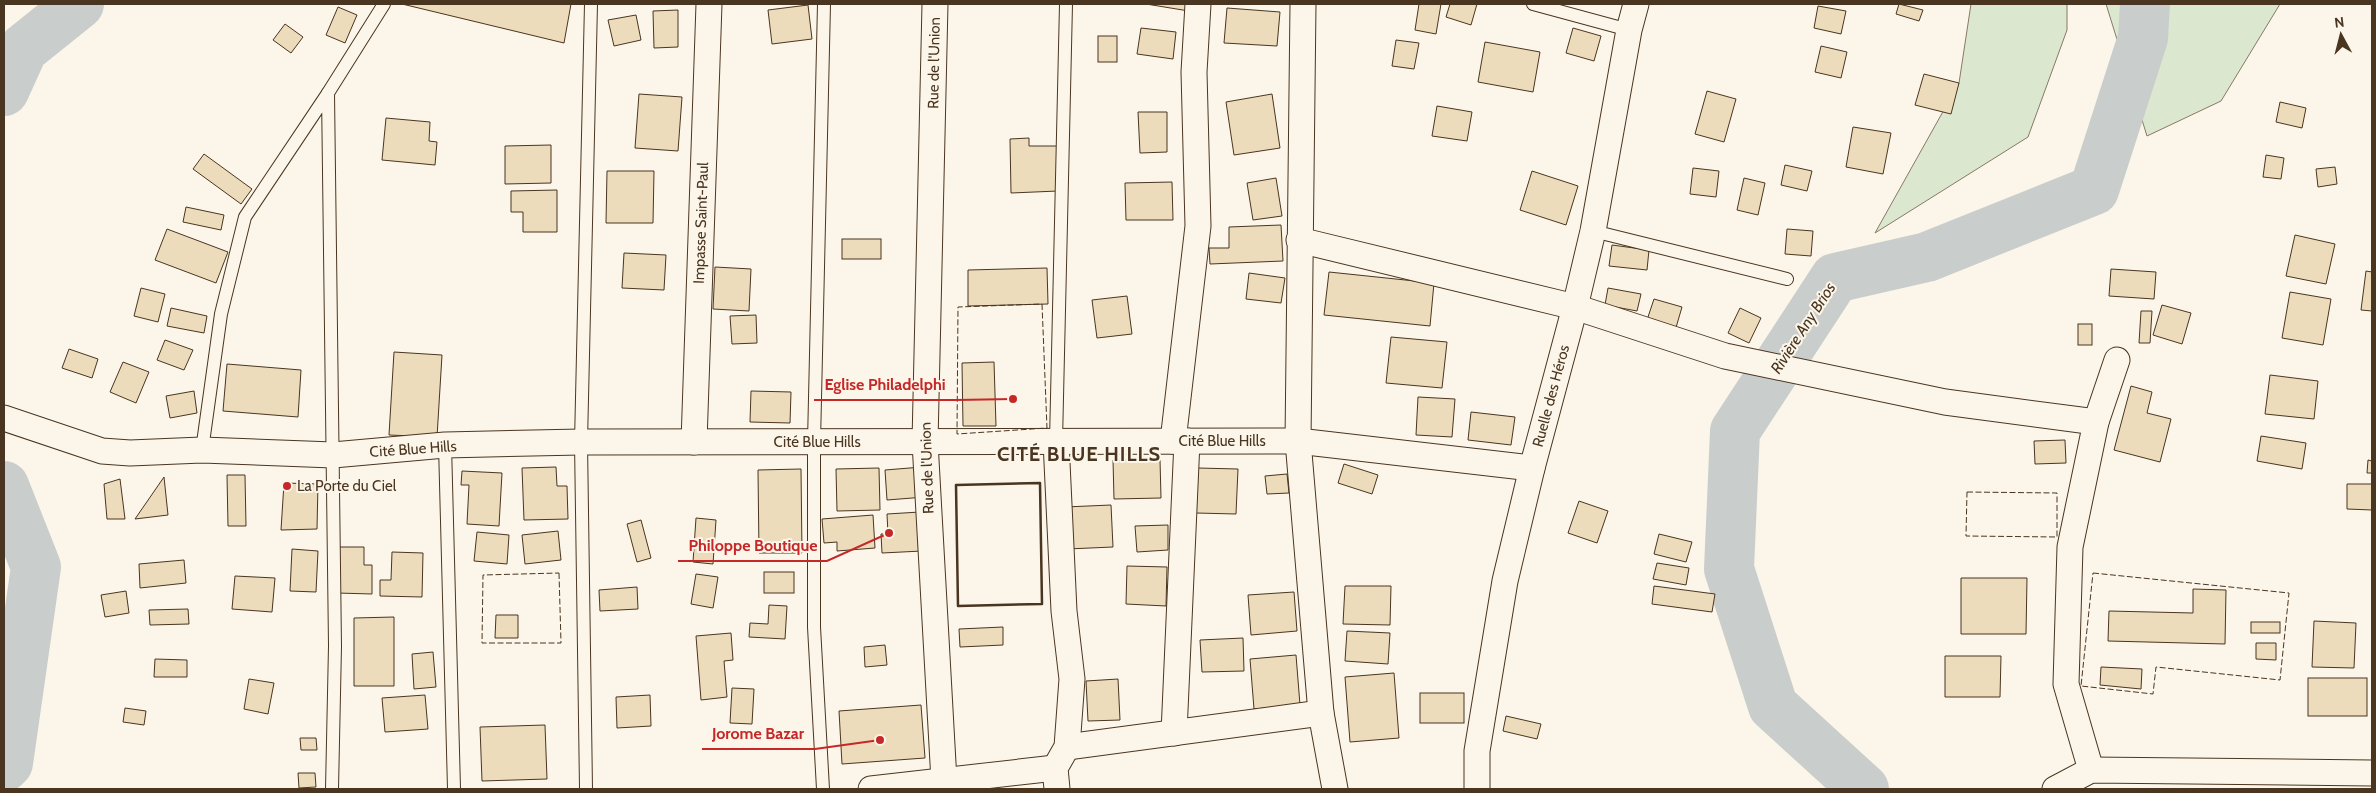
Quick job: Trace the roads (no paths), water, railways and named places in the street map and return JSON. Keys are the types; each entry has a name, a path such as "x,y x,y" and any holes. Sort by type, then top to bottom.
{"street":[{"name":"Impasse Saint-Paul","path":"694,442 709,4"},
{"name":"Rue de l'Union","path":"935,4 925,442 944,781"},
{"path":"1174,733 1180,441 1198,226 1194,72 1198,4"},
{"path":"1303,4 1298,441 1322,713 1335,789"},
{"name":"Ruelle des Héros","path":"1477,789 1478,751 1504,581 1575,307 1592,231 1629,30 1636,4"},
{"path":"1299,240 1575,307 1726,356 1945,402 2096,422"},
{"path":"2091,770 2066,684 2070,547 2096,422 2117,360"},
{"name":"Cité Blue Hills","path":"4,418 102,451 130,453 202,450 333,455 445,445 580,442 1298,441 1532,468"},
{"path":"871,789 944,781 1056,779 1067,747 1072,680 1064,611 1056,442"},
{"path":"1067,747 1322,713"},
{"path":"2055,789 2091,770 2372,773"}],"lane":[{"path":"202,450 221,314 245,217 328,93 384,4"},
{"path":"586,789 580,442 591,4"},
{"path":"823,789 814,627 814,442 824,4"},
{"path":"1056,442 1066,4"},
{"path":"1533,4 1629,30"},
{"path":"328,93 335,646 332,789"},
{"path":"1592,231 1787,279"},
{"path":"445,445 454,789"}],"waterway":[{"path":"4,91 23,49 79,4"},
{"name":"Rivière Any Brios","path":"1864,789 1773,706 1729,569 1735,431 1835,278 1927,257 2094,190 2143,38 2145,4"},
{"path":"4,486 36,567 8,763 4,767"}],"place":[{"name":"Eglise Philadelphi","path":"1013,399"},
{"name":"La Porte du Ciel","path":"287,486"},
{"name":"Philoppe Boutique","path":"889,533"},
{"name":"Jorome Bazar","path":"880,740"}],"district":[{"name":"CITÉ BLUE HILLS","path":"1079,454"}]}
